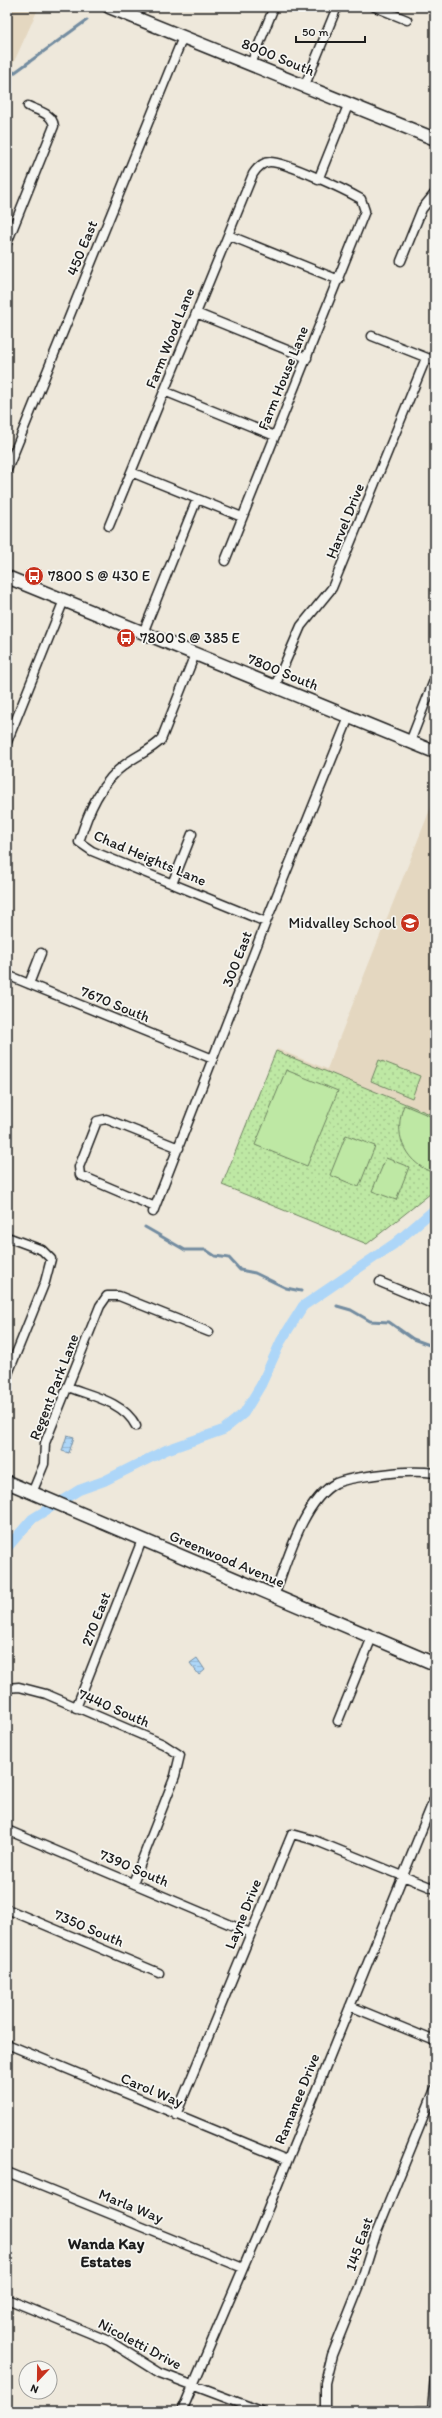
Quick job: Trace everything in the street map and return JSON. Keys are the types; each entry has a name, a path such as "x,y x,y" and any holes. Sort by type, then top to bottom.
{"street":[{"name":"8000 South","path":"109,7 435,138"},
{"path":"250,64 274,7"},
{"path":"305,86 337,7"},
{"path":"375,7 407,20"},
{"name":"450 East","path":"7,470 183,37"},
{"path":"318,180 349,103"},
{"path":"7,243 54,126 53,120 49,116 28,106"},
{"name":"Farm Wood Lane","path":"108,526 253,174 263,164 274,162 318,180"},
{"name":"Farm House Lane","path":"225,561 364,218 364,205 362,199 318,180"},
{"path":"401,261 422,209 435,193"},
{"path":"228,235 339,280"},
{"path":"196,313 307,358"},
{"path":"372,336 435,361"},
{"name":"Harvel Drive","path":"275,686 301,626 324,599 336,578 426,358"},
{"path":"164,390 275,436"},
{"path":"131,472 242,517"},
{"path":"143,633 197,499"},
{"name":"7800 South","path":"7,577 435,752"},
{"path":"7,742 64,600"},
{"name":"Chad Heights Lane","path":"196,654 161,740 155,746 127,763 113,774 93,804 80,842 92,852 266,922"},
{"path":"410,742 435,678"},
{"name":"300 East","path":"179,1148 106,1119 101,1119 95,1126 79,1167 80,1175 154,1209 179,1148 266,922 350,718"},
{"path":"172,884 192,834"},
{"path":"29,984 41,953"},
{"name":"7670 South","path":"7,975 213,1059"},
{"path":"7,1237 42,1250 51,1259 45,1282 7,1376"},
{"path":"380,1282 435,1305"},
{"name":"Regent Park Lane","path":"37,1495 44,1464 45,1442 100,1306 110,1294 129,1300 209,1332"},
{"path":"68,1386 121,1408 131,1416 136,1426"},
{"path":"274,1596 304,1522 314,1503 327,1489 346,1480 406,1471 435,1473"},
{"name":"Greenwood Avenue","path":"7,1482 435,1664"},
{"name":"270 East","path":"76,1708 142,1540"},
{"path":"338,1721 372,1637"},
{"name":"7440 South","path":"7,1688 20,1687 35,1691 163,1744 180,1755 175,1776 132,1883"},
{"name":"Ramanee Drive","path":"182,2411 243,2268 435,1798"},
{"name":"7390 South","path":"7,1830 250,1933"},
{"name":"Layne Drive","path":"176,2115 292,1834 314,1840 402,1876"},
{"path":"402,1876 435,1890"},
{"name":"7350 South","path":"7,1909 159,1973"},
{"path":"350,2006 435,2041"},
{"name":"Carol Way","path":"7,2044 287,2160"},
{"name":"145 East","path":"325,2411 324,2383 329,2362 360,2285 376,2234 435,2089"},
{"name":"Marla Way","path":"7,2172 243,2268"},
{"name":"Nicoletti Drive","path":"7,2299 109,2341 160,2373 261,2411"},
{"path":"417,2411 434,2411 435,2376"}],"shaded area":[{"path":"7,7 39,7 12,66 7,70"},
{"name":"Midvalley School","path":"435,797 435,1190 367,1244 222,1185 277,1049 327,1069"}],"green space":[{"name":"Midvalley School","path":"276,1051 435,1116 435,1190 367,1244 222,1185"},
{"path":"379,1060 420,1076 412,1098 371,1081"},
{"path":"286,1070 338,1091 307,1166 255,1145"},
{"path":"404,1105 435,1118 435,1163 431,1172 421,1167 413,1160 407,1153 403,1144 400,1135 400,1126"},
{"path":"346,1135 375,1146 359,1187 330,1175"},
{"path":"386,1158 409,1167 396,1200 372,1191"}],"water":[{"path":"67,1435 74,1437 69,1453 62,1451"},
{"path":"197,1658 205,1670 199,1675 190,1663"}],"waterway":[{"path":"7,78 87,20"},
{"path":"7,1548 32,1519 79,1490 104,1481 166,1450 223,1430 244,1413 261,1385 281,1341 303,1306 394,1244 435,1209"},
{"path":"145,1227 185,1250 206,1250 215,1256 229,1258 240,1270 255,1273 286,1288 301,1291"},
{"path":"337,1306 351,1310 370,1321 389,1322 413,1339 435,1347"}],"place":[{"name":"7800 S @ 430 E","path":"34,576"},
{"name":"7800 S @ 385 E","path":"126,638"},
{"name":"Midvalley School","path":"410,923"}],"district":[{"name":"Wanda Kay Estates","path":"106,2252"}]}
